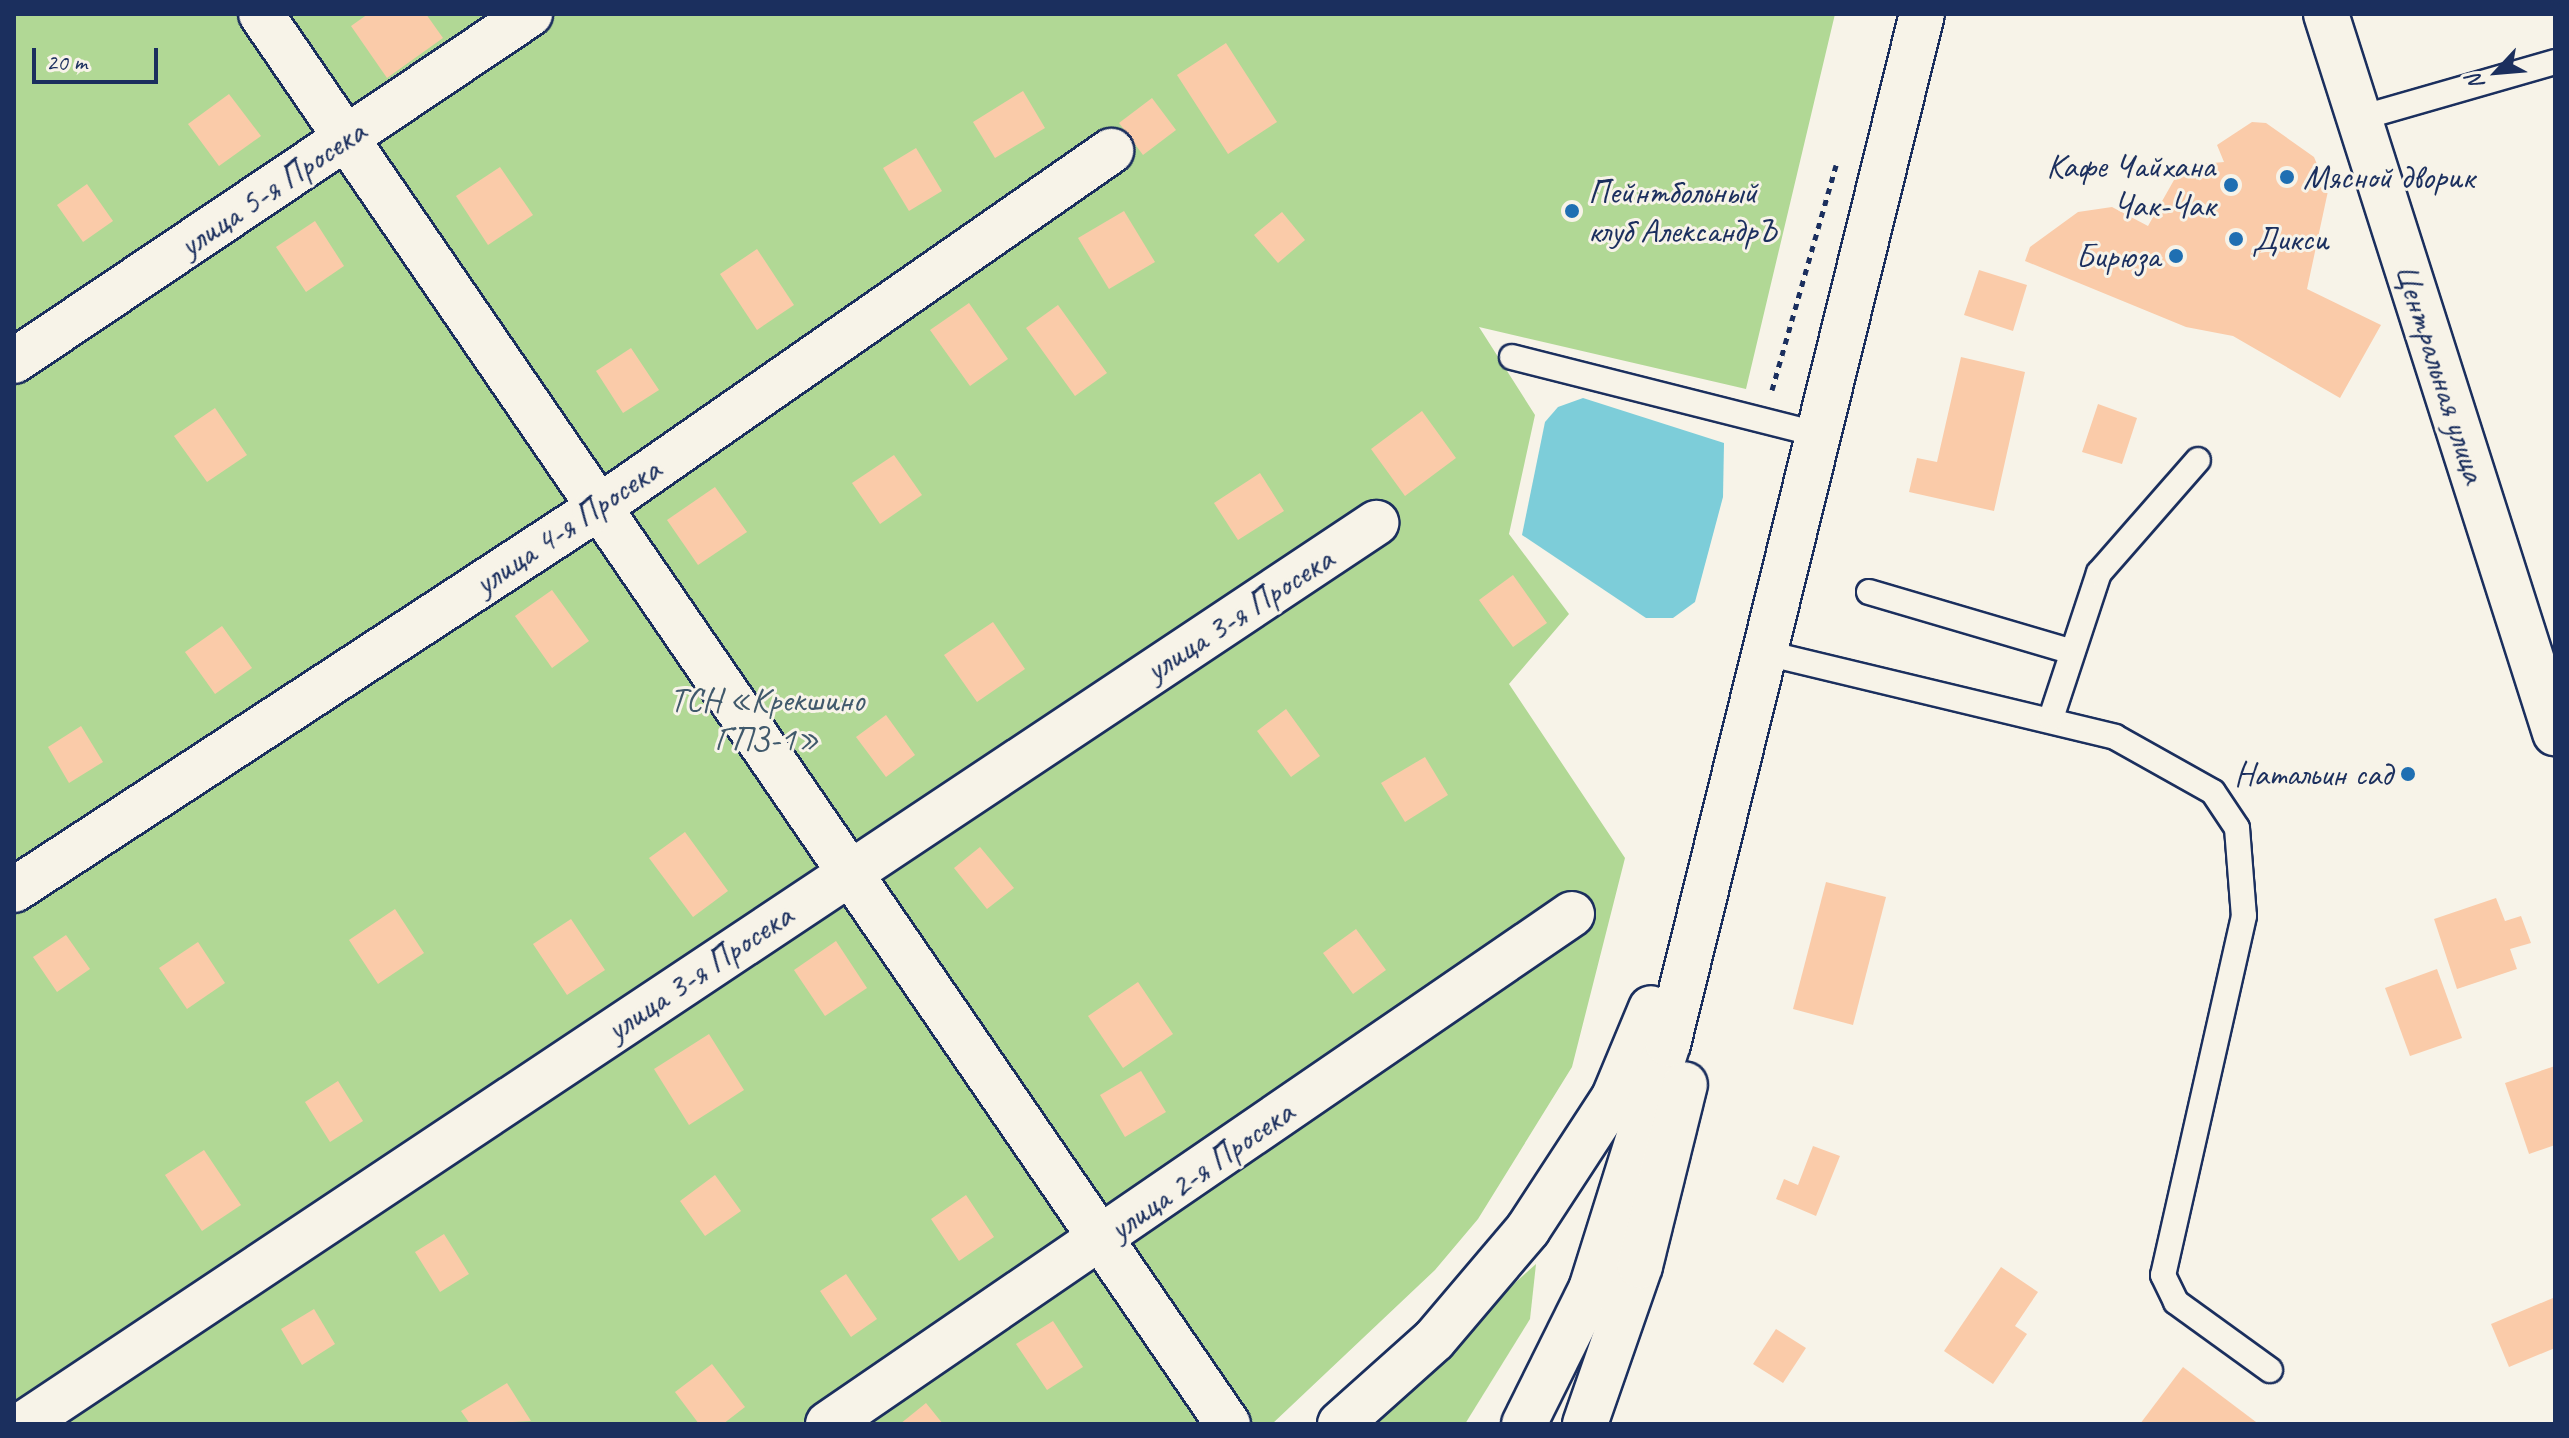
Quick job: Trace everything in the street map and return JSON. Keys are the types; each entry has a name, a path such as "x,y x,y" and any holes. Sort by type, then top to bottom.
{"street":[{"path":"261,14 595,510 1103,1237 1228,1424"},
{"name":"улица 5-я Просека","path":"14,361 530,14"},
{"path":"1524,1424 1563,1355 1614,1224 1668,1044 1762,652 1922,14"},
{"name":"Центральная улица","path":"2326,14 2555,733"},
{"name":"улица 4-я Просека","path":"14,890 595,510 1111,151"},
{"name":"улица 3-я Просека","path":"23,1424 1376,523"},
{"path":"1585,1424 1640,1266 1697,1036 1739,750"},
{"path":"1340,1424 1434,1340 1573,1168 1633,1056 1726,803"},
{"name":"улица 2-я Просека","path":"828,1424 1572,914"}],"lane":[{"path":"2360,118 2555,62"},
{"path":"1512,357 1817,434"},
{"path":"2051,718 2069,651 2099,573 2198,460"},
{"path":"1869,592 2069,651"},
{"path":"1762,652 2051,718 2115,737 2199,780 2237,828 2244,916 2163,1275 2176,1302 2270,1370"}],"path":[{"path":"1764,421 1840,150"}],"green space":[{"name":"ТСН «Крекшино ГПЗ-1»","path":"14,14 1835,14 1746,389 1479,327 1535,415 1509,534 1569,614 1509,684 1625,858 1572,1067 1478,1219 1435,1270 1272,1424 14,1424"},
{"path":"1536,1264 1530,1319 1465,1424 1356,1424"}],"water":[{"path":"1583,398 1724,443 1723,497 1695,602 1673,618 1646,618 1522,535 1545,422 1558,407"}],"building":[{"path":"368,14 426,14 443,38 387,78 351,26"},
{"path":"1226,43 1277,122 1228,154 1177,75"},
{"path":"1023,91 1045,128 995,158 973,122"},
{"path":"229,94 261,136 219,166 188,124"},
{"path":"1152,98 1176,130 1143,155 1119,123"},
{"path":"2252,122 2266,123 2314,157 2328,191 2307,289 2381,325 2340,398 2233,336 2186,327 2025,261 2030,247 2078,212 2112,207 2148,226 2174,180 2201,164 2224,162 2217,145"},
{"path":"916,148 942,191 909,211 883,168"},
{"path":"500,167 533,215 488,245 456,196"},
{"path":"87,184 113,221 83,242 57,205"},
{"path":"1124,211 1155,262 1109,289 1078,238"},
{"path":"1282,212 1305,240 1278,263 1254,235"},
{"path":"315,221 344,266 306,292 276,247"},
{"path":"757,249 794,305 757,330 720,274"},
{"path":"1979,270 2027,285 2013,331 1964,315"},
{"path":"969,303 1008,359 970,386 930,330"},
{"path":"1058,305 1107,373 1075,396 1026,328"},
{"path":"631,348 659,390 623,413 596,371"},
{"path":"1961,357 2025,372 1994,511 1909,492 1917,458 1937,462"},
{"path":"2098,404 2137,418 2122,464 2082,452"},
{"path":"215,408 247,455 207,482 174,436"},
{"path":"1422,411 1456,458 1405,496 1371,449"},
{"path":"894,455 922,495 880,524 852,483"},
{"path":"1260,473 1284,511 1238,540 1214,503"},
{"path":"715,487 747,532 698,565 667,520"},
{"path":"1513,575 1547,623 1513,647 1479,600"},
{"path":"552,590 589,641 552,668 515,616"},
{"path":"993,622 1025,669 977,702 944,655"},
{"path":"222,626 252,668 215,694 185,652"},
{"path":"1286,709 1320,756 1291,777 1257,731"},
{"path":"886,715 915,755 886,777 856,737"},
{"path":"81,726 103,762 69,783 48,747"},
{"path":"1425,757 1448,795 1405,822 1381,783"},
{"path":"685,832 728,891 693,917 649,858"},
{"path":"980,847 1014,888 987,909 954,868"},
{"path":"1826,882 1886,897 1853,1025 1793,1009"},
{"path":"2496,898 2505,921 2521,916 2531,943 2510,949 2517,969 2457,989 2434,919"},
{"path":"395,909 424,953 378,984 349,940"},
{"path":"571,919 605,970 567,995 533,944"},
{"path":"1356,929 1386,970 1353,994 1323,953"},
{"path":"66,935 90,969 57,992 33,957"},
{"path":"836,941 867,988 825,1016 794,970"},
{"path":"198,942 225,983 187,1009 159,968"},
{"path":"2437,969 2462,1038 2410,1056 2385,988"},
{"path":"1138,982 1173,1034 1123,1068 1088,1016"},
{"path":"709,1034 744,1090 689,1125 654,1069"},
{"path":"2555,1066 2555,1145 2529,1154 2505,1083"},
{"path":"1141,1071 1166,1112 1125,1137 1100,1095"},
{"path":"338,1081 363,1121 330,1142 305,1102"},
{"path":"1813,1146 1840,1156 1816,1216 1776,1199 1784,1179 1798,1185"},
{"path":"204,1150 241,1205 202,1231 165,1175"},
{"path":"715,1175 741,1211 705,1236 680,1201"},
{"path":"966,1195 994,1237 959,1261 931,1219"},
{"path":"444,1234 469,1274 440,1292 415,1252"},
{"path":"2001,1267 2038,1292 2015,1326 2027,1334 1993,1384 1944,1351"},
{"path":"846,1274 877,1319 851,1337 820,1291"},
{"path":"2553,1298 2555,1348 2509,1367 2491,1324"},
{"path":"314,1309 335,1344 302,1365 281,1329"},
{"path":"1053,1321 1083,1367 1047,1390 1016,1344"},
{"path":"1776,1329 1806,1348 1783,1383 1753,1364"},
{"path":"712,1364 745,1407 723,1424 699,1424 675,1392"},
{"path":"2183,1367 2256,1422 2140,1424"},
{"path":"507,1383 531,1421 470,1424 461,1411"},
{"path":"926,1403 943,1424 900,1424"}],"place":[{"name":"Мясной дворик","path":"2287,177"},
{"name":"Кафе Чайхана Чак-Чак","path":"2231,185"},
{"name":"Пейнтбольный клуб АлександрЪ","path":"1572,211"},
{"name":"Дикси","path":"2236,239"},
{"name":"Бирюза","path":"2176,256"},
{"name":"Натальин сад","path":"2408,774"}]}
